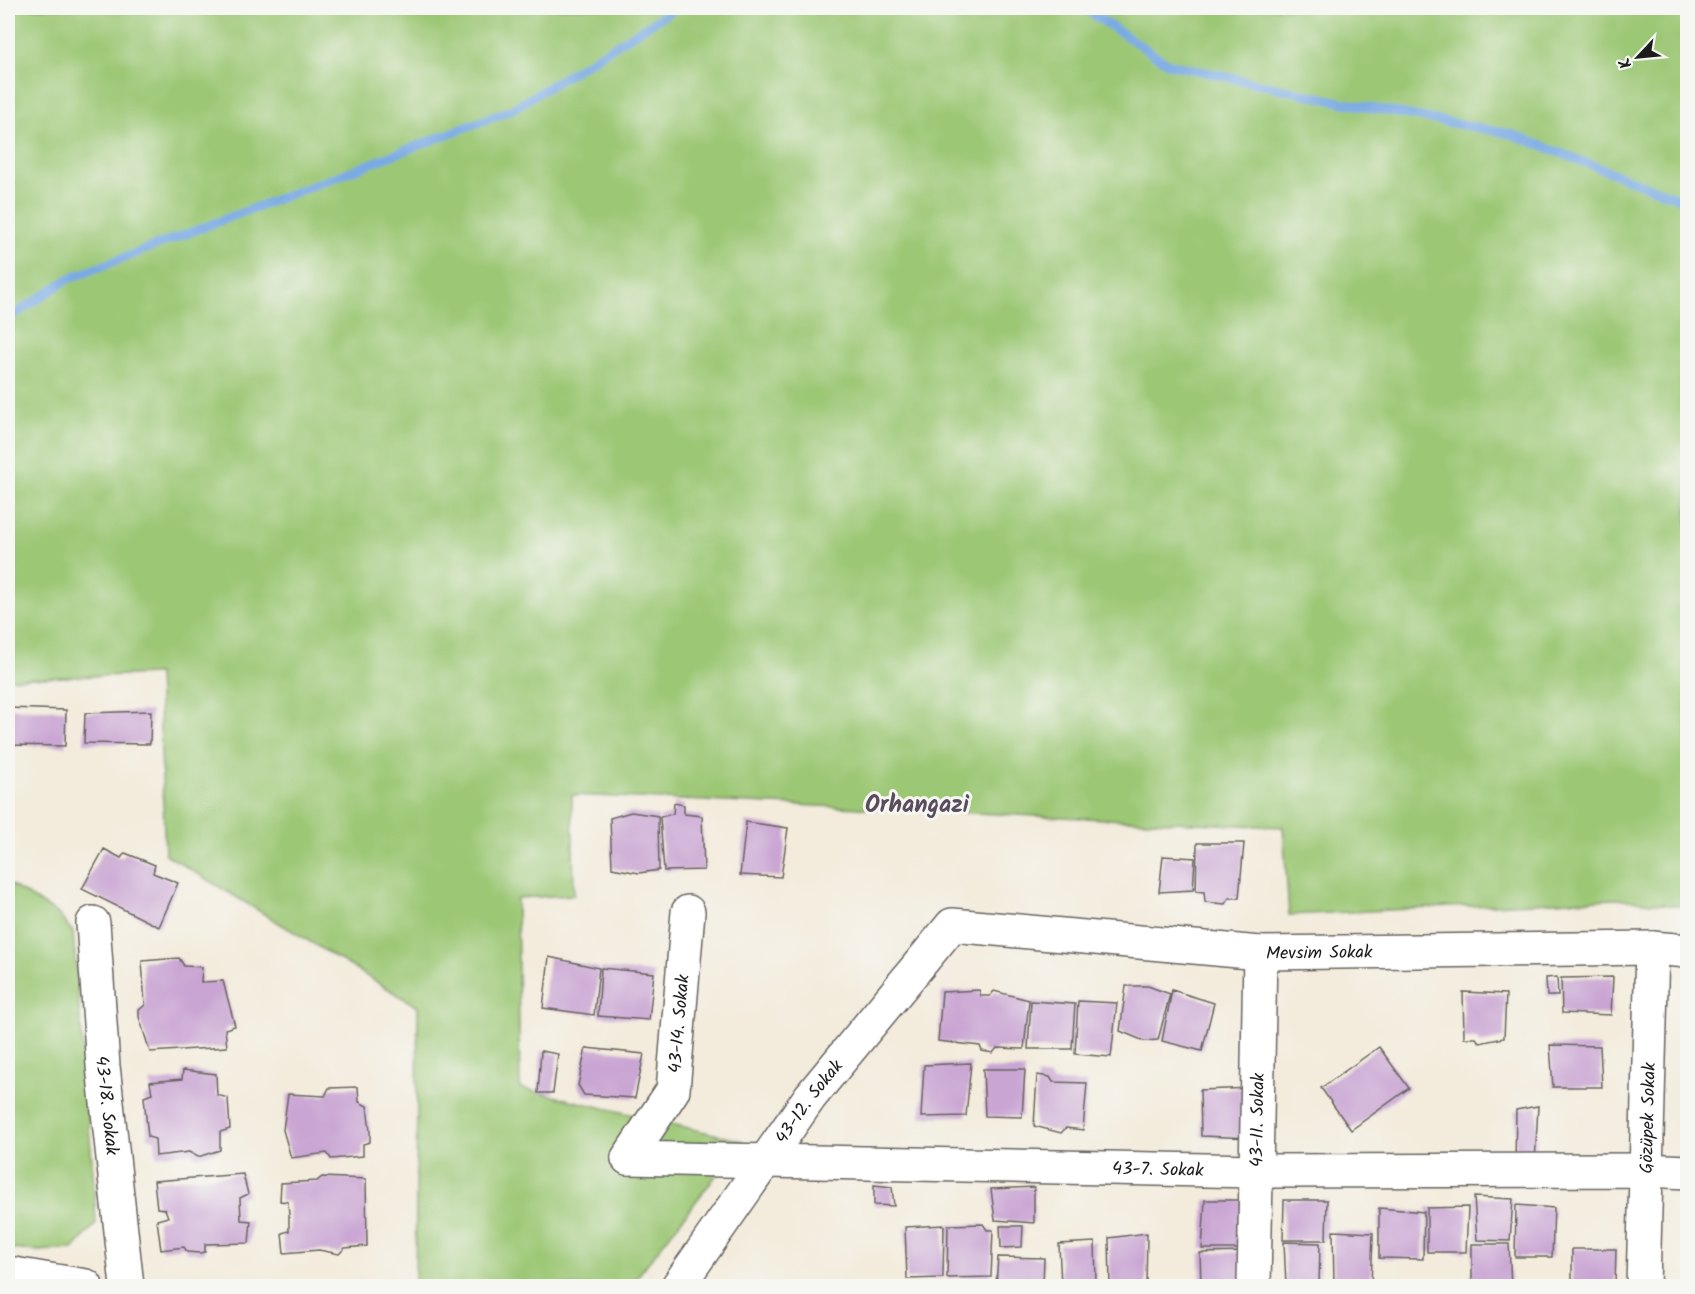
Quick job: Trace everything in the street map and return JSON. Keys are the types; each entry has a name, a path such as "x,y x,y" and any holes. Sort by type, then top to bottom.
{"street":[{"name":"43-14. Sokak","path":"628,1158 673,1090 688,912"},
{"name":"43-18. Sokak","path":"93,923 103,1066 127,1287"},
{"name":"Mevsim Sokak","path":"952,925 1260,953 1652,948 1688,951"},
{"name":"43-12. Sokak","path":"678,1287 810,1097 952,925"},
{"name":"Gözüpek Sokak","path":"1643,1287 1652,948"},
{"name":"43-11. Sokak","path":"1254,1287 1260,953"},
{"name":"43-7. Sokak","path":"628,1158 1255,1171 1646,1170 1688,1172"},
{"path":"8,1274 86,1287"}],"green space":[{"path":"8,8 1687,8 1687,907 1617,899 1289,915 1283,827 572,795 574,895 517,898 520,1088 743,1141 630,1286 415,1286 418,1007 165,854 158,674 8,679"},
{"path":"8,883 57,913 73,932 96,1224 73,1249 37,1251 11,1249 8,1245"}],"building":[{"path":"8,708 66,710 65,746 8,745"},
{"path":"151,711 150,744 84,743 85,713"},
{"path":"674,803 684,805 684,814 702,816 704,870 664,871 660,817 673,814"},
{"path":"631,812 658,816 659,870 639,873 612,868 610,818"},
{"path":"746,822 788,828 781,877 740,875"},
{"path":"1197,843 1244,843 1239,898 1229,898 1225,904 1205,902 1204,892 1196,891"},
{"path":"104,849 121,858 125,853 155,865 153,873 178,883 159,927 82,889"},
{"path":"1163,856 1195,858 1193,890 1159,892"},
{"path":"549,957 599,968 594,1015 543,1008"},
{"path":"179,958 184,966 202,967 201,982 223,981 235,1026 225,1029 227,1047 150,1052 139,1017 139,1010 145,1005 142,961"},
{"path":"601,968 654,973 649,1020 598,1016"},
{"path":"1557,977 1558,996 1547,996 1546,978"},
{"path":"1613,977 1611,1015 1562,1013 1561,978"},
{"path":"1126,986 1148,986 1170,994 1158,1040 1144,1041 1120,1031"},
{"path":"979,990 981,996 990,996 994,991 1029,1000 1024,1049 997,1048 993,1053 982,1051 980,1046 938,1041 942,992"},
{"path":"1172,990 1214,1003 1202,1051 1162,1041"},
{"path":"1463,992 1506,994 1504,1038 1480,1043 1476,1038 1464,1038"},
{"path":"1031,1001 1075,1004 1072,1049 1028,1049"},
{"path":"1078,1001 1117,1003 1111,1057 1075,1054"},
{"path":"1550,1045 1600,1046 1602,1087 1553,1087"},
{"path":"1379,1047 1409,1088 1351,1130 1321,1088"},
{"path":"586,1048 644,1054 635,1098 584,1095 578,1085"},
{"path":"541,1051 558,1054 553,1093 538,1093"},
{"path":"971,1063 966,1116 921,1117 924,1065"},
{"path":"983,1069 1025,1069 1022,1117 985,1116"},
{"path":"183,1070 216,1074 217,1095 228,1098 230,1129 220,1132 220,1150 198,1157 189,1152 156,1156 155,1139 148,1137 144,1097 152,1094 150,1082 182,1079"},
{"path":"1037,1075 1050,1077 1053,1082 1087,1083 1083,1130 1066,1128 1061,1133 1034,1126"},
{"path":"358,1087 359,1102 367,1106 370,1131 370,1142 363,1144 363,1156 331,1159 327,1153 291,1158 283,1130 288,1094 325,1096 329,1088"},
{"path":"1253,1088 1253,1138 1201,1136 1200,1090"},
{"path":"1538,1106 1535,1163 1515,1162 1516,1110"},
{"path":"243,1174 248,1194 240,1198 241,1220 251,1221 249,1243 205,1244 205,1252 200,1253 187,1252 184,1247 161,1250 157,1220 168,1217 165,1209 157,1208 154,1181"},
{"path":"322,1177 366,1179 367,1246 345,1248 339,1254 319,1250 284,1253 282,1233 289,1231 289,1215 288,1202 280,1201 281,1183 317,1181"},
{"path":"874,1185 892,1187 894,1206 874,1205"},
{"path":"1034,1187 1034,1223 995,1220 991,1189"},
{"path":"1474,1197 1513,1199 1510,1241 1477,1240"},
{"path":"1205,1200 1250,1200 1246,1249 1202,1249"},
{"path":"1284,1200 1327,1200 1326,1240 1283,1240"},
{"path":"1516,1205 1554,1208 1552,1257 1515,1257"},
{"path":"1468,1207 1466,1252 1427,1252 1427,1208"},
{"path":"1379,1208 1424,1212 1423,1259 1379,1258"},
{"path":"983,1224 987,1230 993,1230 991,1277 947,1278 948,1225"},
{"path":"944,1225 943,1278 907,1279 905,1227"},
{"path":"1000,1226 1023,1226 1022,1247 1001,1248"},
{"path":"1333,1231 1373,1233 1371,1286 1334,1286"},
{"path":"1147,1233 1146,1286 1110,1286 1109,1238"},
{"path":"1095,1242 1096,1283 1061,1286 1059,1244"},
{"path":"1284,1242 1320,1243 1319,1286 1286,1286"},
{"path":"1472,1244 1509,1244 1511,1286 1472,1286"},
{"path":"1572,1249 1616,1249 1615,1286 1572,1286"},
{"path":"1245,1252 1242,1285 1201,1285 1200,1253"},
{"path":"998,1257 1044,1258 1043,1286 996,1286"}],"waterway":[{"path":"8,319 68,279 511,110 676,8"},
{"path":"1083,8 1169,64 1345,103 1511,134 1688,202"}],"district":[{"name":"Orhangazi","path":"917,804"}]}
